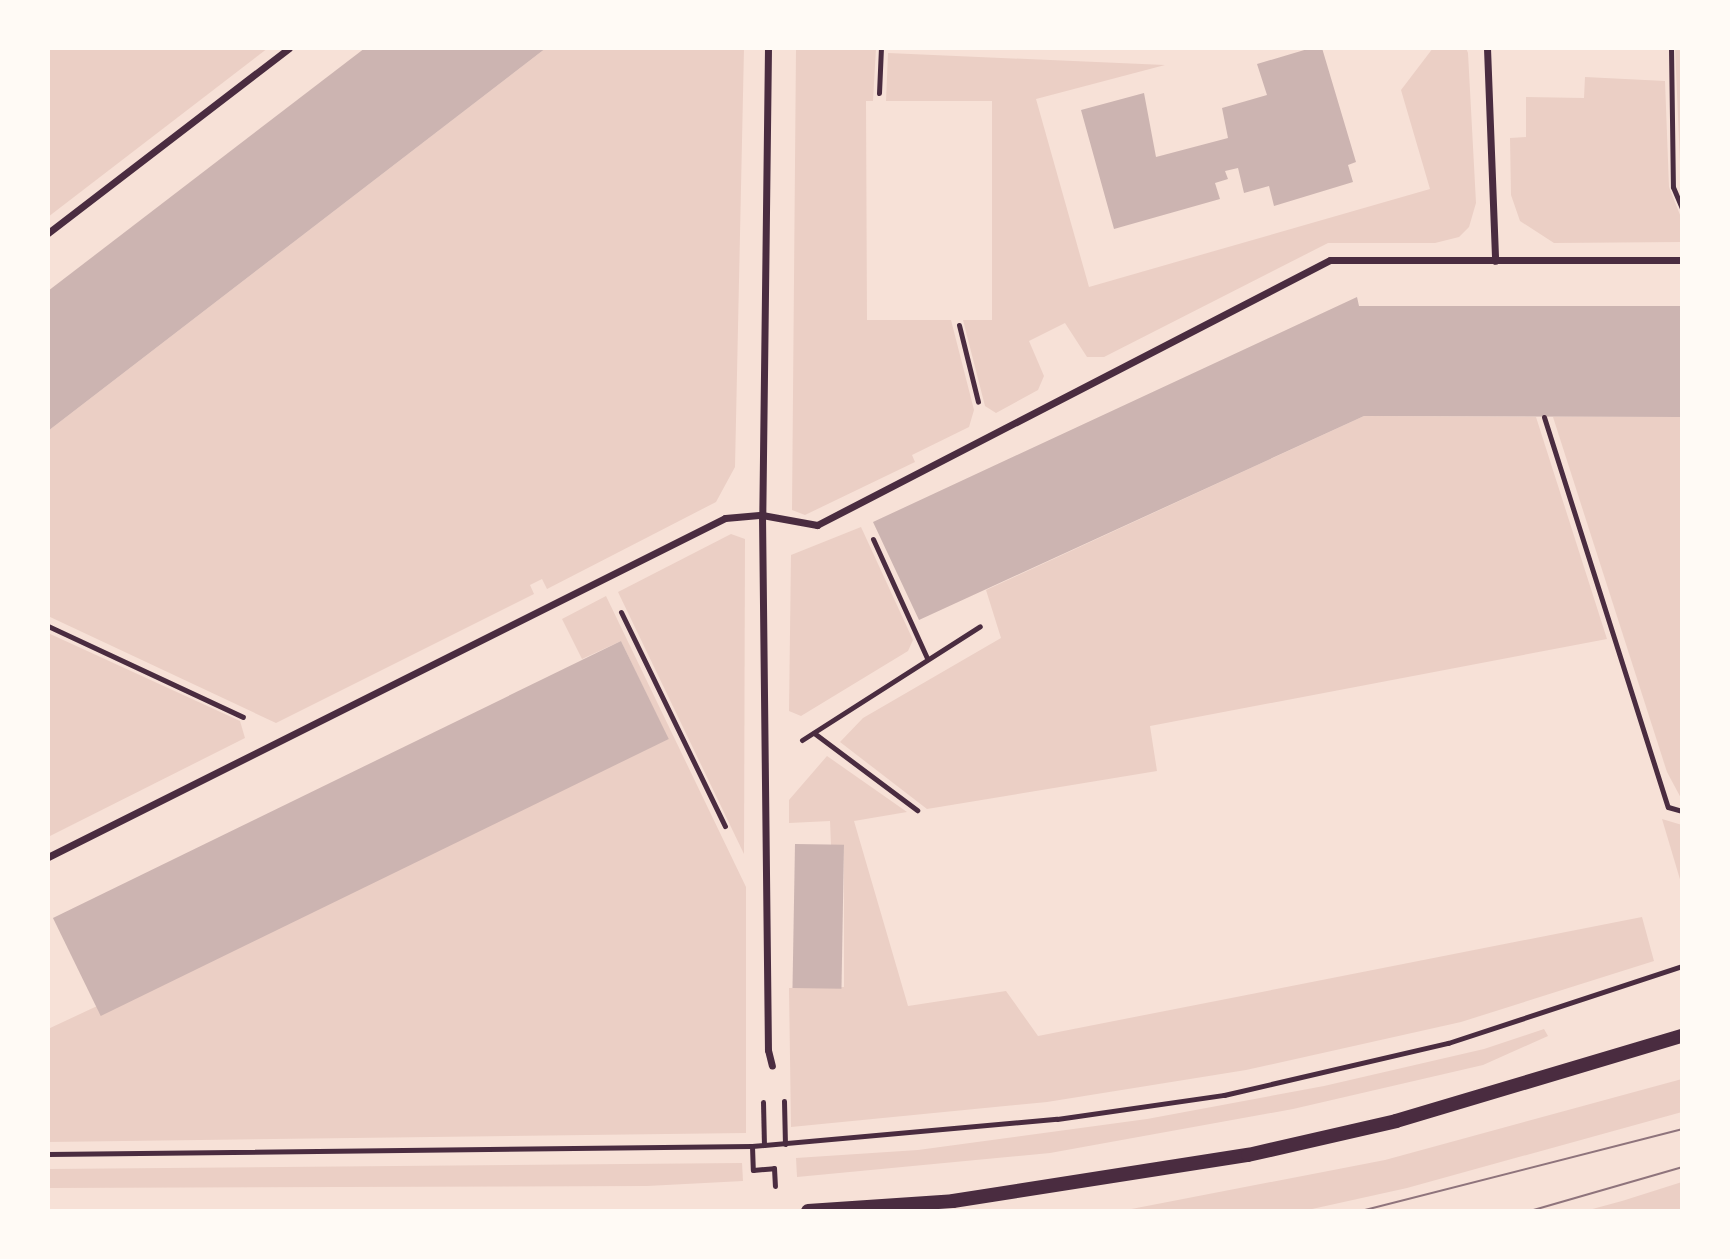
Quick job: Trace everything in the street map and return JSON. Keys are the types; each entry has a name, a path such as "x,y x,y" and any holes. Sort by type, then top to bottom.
{"street":[{"path":"48,233 289,48"},
{"path":"768,48 762,515 768,1050 772,1066"},
{"path":"1487,48 1495,261"},
{"path":"48,857 725,518 762,515 817,525 1330,260 1682,260"},
{"path":"808,1211 953,1201 1248,1155 1396,1121 1682,1036"}],"path":[{"path":"879,93 881,48"},
{"path":"1671,48 1673,187 1682,208"},
{"path":"959,325 986,437"},
{"path":"1544,417 1668,807 1682,811"},
{"path":"857,504 927,658"},
{"path":"605,579 728,832"},
{"path":"48,626 288,737"},
{"path":"766,761 980,626"},
{"path":"814,733 917,810"},
{"path":"48,1154 752,1146 915,1135 1224,1095 1448,1043 1682,966"},
{"path":"752,1146 753,1170 774,1168 776,1197"}],"shaded area":[{"path":"48,48 268,48 48,217"},
{"path":"546,48 744,48 735,467 716,502 547,589 542,579 530,585 534,594 276,723 48,616 48,431"},
{"path":"796,48 876,48 873,101 866,101 867,320 951,320 974,410 969,427 912,455 915,462 805,515 792,510"},
{"path":"1433,48 1466,48 1468,53 1476,203 1469,227 1459,237 1435,243 1328,243 1104,357 1087,357 1065,323 1029,341 1044,376 1038,390 996,413 985,406 963,320 992,320 992,101 886,101 888,53 1165,65 1036,99 1089,287 1430,189 1401,90"},
{"path":"1675,48 1682,48 1682,188 1681,185"},
{"path":"1585,77 1665,81 1669,187 1682,220 1682,242 1554,243 1520,221 1511,195 1510,138 1526,137 1526,97 1584,98"},
{"path":"1364,416 1536,417 1607,639 1150,726 1157,771 927,809 840,742 863,718 1001,638 986,590"},
{"path":"1553,417 1682,417 1682,800 1667,772"},
{"path":"861,527 913,640 908,651 801,716 789,711 791,555"},
{"path":"731,534 745,539 744,854 618,592"},
{"path":"606,596 746,887 746,1133 48,1142 48,1029 668,739 621,641 582,659 562,619"},
{"path":"48,633 240,721 245,738 48,837"},
{"path":"827,756 907,812 854,821 908,1006 1006,991 1038,1036 1642,917 1654,961 1461,1022 1246,1070 1047,1102 791,1127 789,988 844,987 844,845 831,845 830,821 789,823 789,800"},
{"path":"1662,819 1682,825 1682,886"},
{"path":"1544,1029 1548,1036 1483,1065 1293,1109 1050,1153 797,1177 796,1158 918,1150 1147,1119 1324,1086 1484,1049"},
{"path":"1682,1079 1682,1112 1407,1188 1303,1211 1121,1211 1385,1160"},
{"path":"742,1163 743,1181 647,1186 48,1188 48,1169"},
{"path":"1682,1182 1682,1211 1585,1211 1622,1201"}],"building":[{"path":"365,48 546,48 48,431 48,291"},
{"path":"1311,48 1322,48 1356,162 1348,165 1353,182 1274,206 1269,186 1244,193 1238,168 1225,171 1228,179 1215,183 1220,199 1114,229 1081,110 1144,93 1156,157 1228,138 1222,108 1267,95 1257,64"},
{"path":"1357,297 1359,306 1682,306 1682,417 1364,416 919,620 873,522"},
{"path":"621,641 669,739 101,1016 53,918"},
{"path":"795,844 844,845 841,989 792,988"}],"tram line":[{"path":"1361,1211 1682,1129"},
{"path":"1530,1211 1682,1167"}]}
